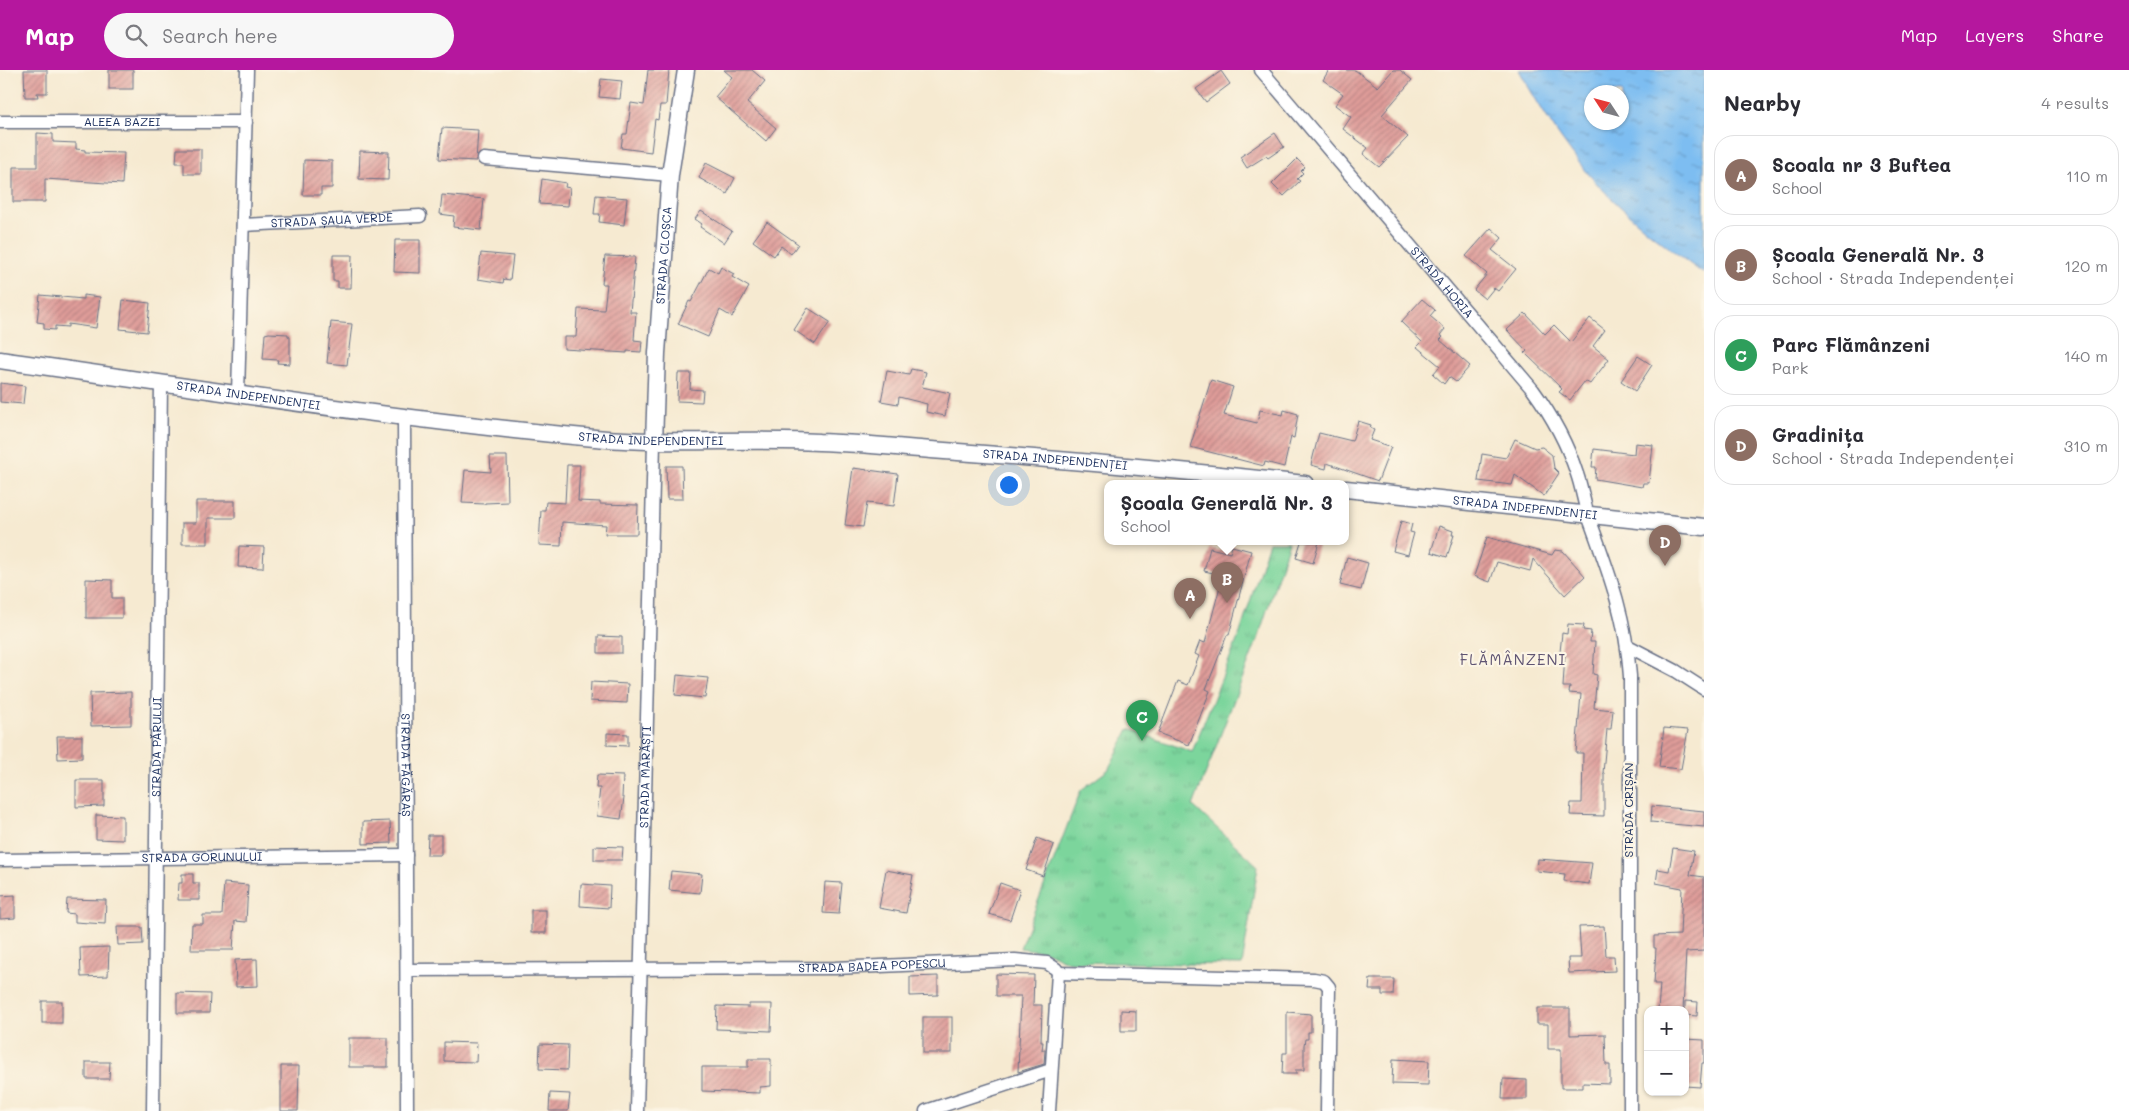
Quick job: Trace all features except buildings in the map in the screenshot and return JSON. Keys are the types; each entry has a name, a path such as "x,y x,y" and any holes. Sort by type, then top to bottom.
{"street":[{"path":"238,394 247,70"},
{"name":"STRADA CLOȘCA","path":"654,443 657,353 670,175 686,70"},
{"name":"STRADA HORIA","path":"1261,70 1547,408 1573,464 1588,516"},
{"name":"ALEEA BAZEI","path":"0,122 246,122"},
{"path":"484,160 670,175"},
{"name":"STRADA ȘAUA VERDE","path":"243,225 420,216"},
{"name":"STRADA INDEPENDENȚEI","path":"0,360 404,417 595,438 654,443 732,440 818,442 1014,456 1270,480"},
{"name":"STRADA PĂRULUI","path":"153,1111 161,383"},
{"name":"STRADA FĂGĂRAȘ","path":"404,417 407,1111"},
{"name":"STRADA MĂRĂȘTI","path":"637,1111 654,443"},
{"name":"STRADA INDEPENDENȚEI","path":"1349,489 1704,527"},
{"name":"STRADA CRIȘAN","path":"1588,516 1622,614 1628,646 1630,676 1630,1111"},
{"path":"1628,646 1676,671 1704,689"},
{"name":"STRADA GORUNULUI","path":"0,860 406,855"},
{"name":"STRADA BADEA POPESCU","path":"407,970 835,968 1015,960 1047,963 1056,969 1058,973 1314,979 1324,981 1330,986 1327,1111"},
{"path":"1049,1111 1058,973"},
{"path":"926,1111 1051,1070"}],"green space":[{"path":"1268,545 1288,545 1258,638 1193,806 1258,866 1242,965 1069,962 1048,952 1020,948 1081,790 1108,770 1129,729 1192,752 1240,633"}],"water":[{"path":"1519,70 1704,70 1704,274 1667,246 1610,197 1583,168 1549,120"}],"place":[{"name":"Gradinița","path":"1665,566"},
{"name":"Școala Generală Nr. 3","path":"1227,603"},
{"name":"Scoala nr 3 Buftea","path":"1190,619"},
{"name":"Parc Flămânzeni","path":"1142,741"}],"district":[{"name":"FLĂMÂNZENI","path":"1513,660"}]}
